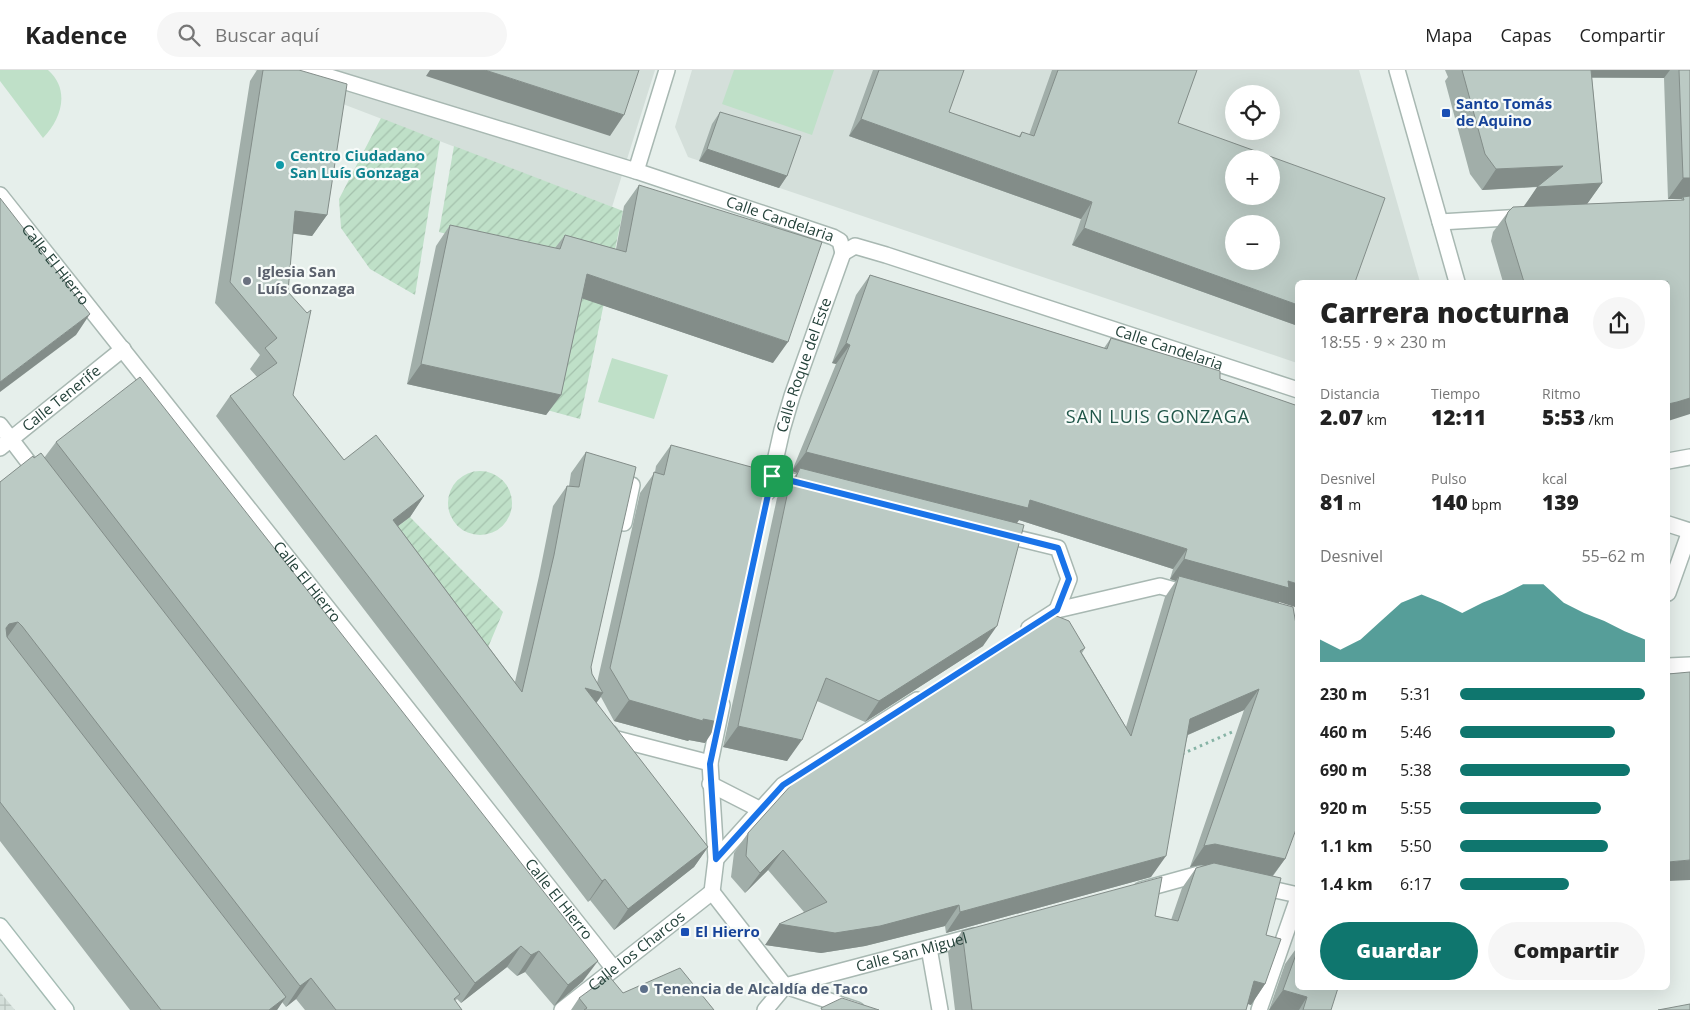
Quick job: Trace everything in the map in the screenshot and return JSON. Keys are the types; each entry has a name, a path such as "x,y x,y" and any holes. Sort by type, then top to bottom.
{"street":[{"name":"Calle Candelaria","path":"307,70 636,171 837,238 844,253 855,246 879,252 1295,389"},
{"path":"636,171 668,70"},
{"path":"1396,70 1456,280"},
{"name":"Calle El Hierro","path":"0,195 614,969"},
{"path":"1440,222 1536,216"},
{"name":"Calle Roque del Este","path":"766,504 792,396 844,253"},
{"name":"Calle Tenerife","path":"6,444 123,349"},
{"path":"0,425 6,444 47,486"},
{"path":"1670,461 1690,457"},
{"path":"772,476 820,488"},
{"path":"620,540 632,484"},
{"path":"1670,525 1690,531 1670,587"},
{"path":"982,529 1058,548 1069,579 1057,610"},
{"path":"1015,637 1057,610 1160,586 1206,598"},
{"path":"1670,666 1690,665"},
{"path":"726,687 710,764 716,859 712,892 785,986 857,1010"},
{"path":"716,859 759,809 783,785 932,690"},
{"path":"604,722 613,738 710,764"},
{"path":"710,784 759,809"},
{"path":"1124,894 1199,874 1226,880"},
{"path":"1244,883 1295,895"},
{"name":"Calle los Charcos","path":"562,1010 712,892"},
{"path":"1259,1010 1295,905"},
{"path":"0,926 66,1010"},
{"name":"Calle San Miguel","path":"785,986 984,933"},
{"path":"929,948 940,1010"},
{"path":"765,1010 785,986"}],"path":[{"path":"1178,756 1232,732"}],"shaded area":[{"path":"254,70 655,70 612,207"},
{"path":"692,70 1359,70 1419,280 1295,280 1295,362 688,157 675,127"},
{"path":"0,992 15,1010 0,1010"}],"green space":[{"path":"0,70 48,70 55,78 61,96 61,105 55,123 43,138 0,81"},
{"path":"734,70 834,70 812,135 722,104"},
{"path":"381,118 440,141 415,295 370,269 341,228 339,199"},
{"path":"454,146 623,211 580,419 547,410 458,237 439,232"},
{"path":"612,358 668,375 654,419 598,402"},
{"path":"480,471 498,477 506,485 512,503 506,521 498,529 480,535 462,529 454,521 448,503 454,485 462,477"},
{"path":"410,517 503,612 478,671 377,542"}],"building":[{"path":"263,70 299,70 347,84 327,215 295,211 288,292 307,313 311,310 293,395 344,460 376,435 424,496 393,520 522,692 554,555 567,486 579,487 586,452 636,467 591,667 592,674 603,693 585,688 708,847 628,909 605,879 602,881 230,396 277,363 265,348 277,338 230,282"},
{"path":"485,70 639,70 624,115"},
{"path":"879,70 964,70 949,112 1020,137 1022,132 1034,136 1058,70 1197,70 1178,123 1253,150 1225,150 1225,205 1280,205 1280,160 1385,198 1356,280 1295,280 1295,304 1084,228 1092,202 861,119"},
{"path":"1462,70 1591,70 1602,183 1537,187 1563,166 1496,169 1485,154"},
{"path":"1679,70 1690,70 1690,178 1683,178"},
{"path":"720,112 801,136 787,176 707,149"},
{"path":"639,185 822,242 788,342 587,274 561,395 421,364 450,225 560,249 565,235 626,252"},
{"path":"1690,196 1690,398 1670,404 1670,280 1523,280 1505,220 1508,212 1513,207 1684,200 1683,197"},
{"path":"0,198 90,314 0,382"},
{"path":"870,275 1107,349 1111,338 1220,371 1220,379 1295,405 1295,583 1288,581 1289,588 1184,559 1187,549 1030,500 1028,508 806,452 850,345 846,343"},
{"path":"140,377 598,961 568,985 539,951 531,955 521,946 475,983 56,442"},
{"path":"671,445 773,473 719,722 703,719 703,721 629,700 610,668 654,472 664,475"},
{"path":"41,453 460,994 454,999 462,1010 336,1010 311,978 300,986 18,622 9,624 6,628 7,637 286,997 269,1010 161,1010 0,802 0,482 33,456 34,458"},
{"path":"800,468 1024,525 997,626 879,701 826,678 802,740 738,726 791,477 795,479"},
{"path":"1179,576 1293,607 1295,619 1295,832 1285,859 1215,844 1204,846 1259,689 1190,719 1166,856 960,912 959,905 880,926 835,933 779,924 827,902 783,850 760,873 746,856 748,833 793,783 814,766 903,711 900,710 1045,617 1054,615 1069,621 1085,648 1080,651 1131,736"},
{"path":"1690,672 1690,860 1670,862 1670,674"},
{"path":"1214,863 1281,878 1266,935 1281,939 1265,984 1254,981 1246,1010 972,1010 962,931 1162,877 1155,916 1178,921 1196,868"},
{"path":"1295,957 1295,990 1337,990 1331,1010 1303,1010 1307,997 1283,990"},
{"path":"680,968 714,1010 584,1010 587,1008 579,998 609,976 623,993"},
{"path":"842,998 879,1010 822,1010 821,1008"},
{"path":"1690,1004 1690,1010 1658,1010"}],"place":[{"name":"Santo Tomás de Aquino","path":"1446,113"},
{"name":"Centro Ciudadano San Luís Gonzaga","path":"280,165"},
{"name":"Iglesia San Luís Gonzaga","path":"247,281"},
{"name":"El Hierro","path":"685,932"},
{"name":"Tenencia de Alcaldía de Taco","path":"644,989"}],"district":[{"name":"SAN LUIS GONZAGA","path":"1158,417"}],"route":[{"path":"772,476 1058,548 1069,579 1057,610 783,785 759,809 716,859 710,764 772,476"}]}
